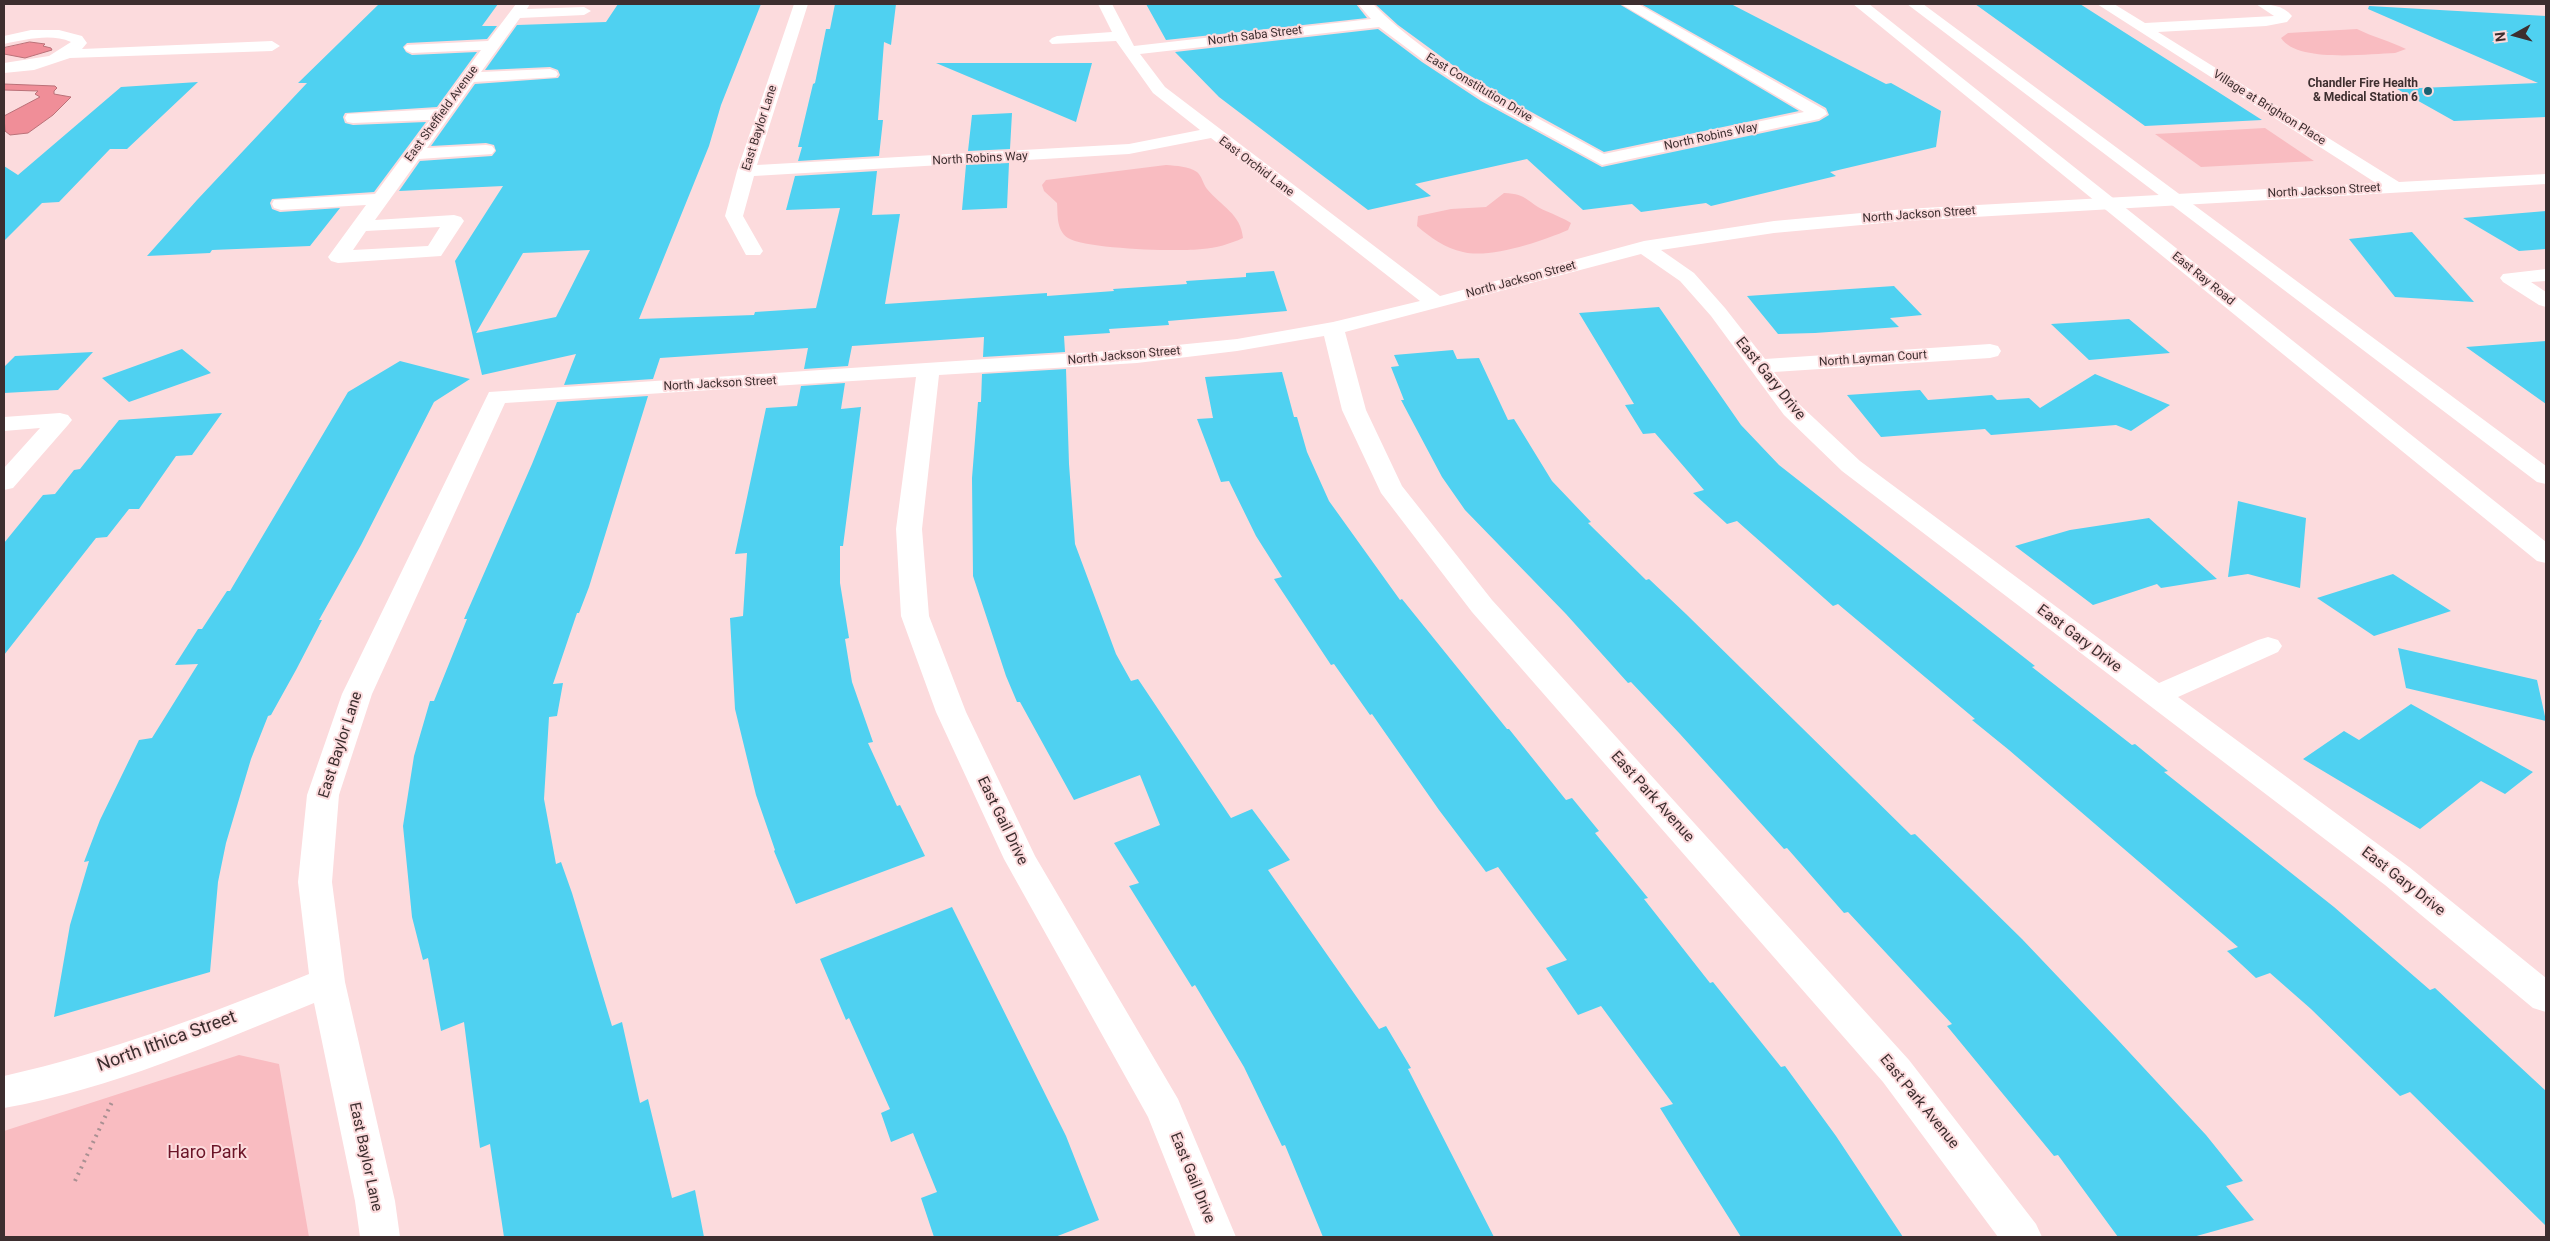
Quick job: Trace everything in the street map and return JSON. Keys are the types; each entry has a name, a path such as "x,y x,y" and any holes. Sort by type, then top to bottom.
{"street":[{"name":"East Baylor Lane","path":"752,250 734,216 746,171 800,4"},
{"name":"East Orchid Lane","path":"1105,4 1125,43 1159,90 1212,133 1436,304"},
{"name":"East Constitution Drive","path":"1365,4 1381,22 1415,49 1491,98 1602,160"},
{"name":"North Robins Way","path":"1602,160 1819,114 1628,4"},
{"name":"East Ray Road","path":"1860,4 2546,555"},
{"path":"1914,4 2546,477"},
{"name":"Village at Brighton Place","path":"2104,4 2395,187"},
{"path":"2142,28 2266,22 2282,19 2285,16 2263,4"},
{"path":"519,9 584,11"},
{"name":"East Sheffield Avenue","path":"362,226 454,221 434,252 338,257 519,9"},
{"name":"North Saba Street","path":"1057,41 1125,43 1381,22"},
{"path":"4,40 30,35 60,34 77,39 79,43"},
{"path":"66,54 79,43 284,34"},
{"path":"412,48 493,44"},
{"path":"4,68 43,62 66,54 272,46"},
{"path":"469,77 550,74"},
{"path":"353,118 443,114"},
{"name":"North Robins Way","path":"746,171 1129,149 1212,133"},
{"path":"414,154 486,150"},
{"name":"North Jackson Street","path":"497,397 928,371 1137,356 1237,345 1333,328 1436,304 1644,247 1774,228 1905,215 2546,179"},
{"path":"281,204 380,199"},
{"name":"East Gary Drive","path":"1644,247 1688,277 1718,312 1792,410 1851,466 2154,696 2397,876 2546,998"},
{"path":"2546,275 2510,278 2546,301"},
{"name":"East Park Avenue","path":"1333,328 1354,410 1390,488 1482,606 1896,1071 2022,1237"},
{"name":"North Layman Court","path":"1757,366 1990,351"},
{"name":"East Gail Drive","path":"928,371 909,530 915,616 951,712 1020,859 1165,1111 1216,1237"},
{"name":"East Baylor Lane","path":"380,1237 375,1201 327,982 315,882 323,795 356,694 497,397"},
{"path":"4,424 60,420 4,483"},
{"path":"2154,696 2268,646"},
{"name":"North Ithica Street","path":"4,1092 42,1085 175,1042 327,982"}],"path":[{"path":"75,1181 134,1055"}],"green space":[{"path":"2357,29 2406,49 2395,53 2368,55 2317,54 2289,46 2281,38 2288,33"},
{"path":"2265,128 2314,161 2201,167 2155,134"},
{"path":"1166,165 1186,167 1197,172 1212,195 1234,216 1243,238 1218,247 1190,250 1133,249 1078,242 1068,238 1061,231 1058,222 1057,203 1044,191 1042,185 1046,180"},
{"path":"1504,193 1523,197 1540,208 1568,221 1571,223 1568,230 1516,248 1474,254 1444,245 1417,226 1418,216 1451,209 1486,207"},
{"name":"Haro Park","path":"239,1055 279,1064 309,1237 4,1237 4,1131"}],"shaded area":[{"path":"30,42 45,44 43,46 52,50 25,58 4,54 4,48"},
{"path":"4,84 55,86 57,88 54,94 71,97 53,115 28,133 10,135 5,131 4,116 40,97 35,94 38,91 4,90"}],"building":[{"path":"379,4 498,4 482,26 497,26 487,39 407,43 403,47 406,52 412,55 477,52 437,107 345,113 343,117 345,123 353,125 426,122 374,192 272,199 270,203 272,209 280,212 340,208 310,246 212,250 210,253 147,256 307,83 298,83"},
{"path":"618,4 761,4 721,105 709,146 639,319 754,315 755,312 816,308 840,208 786,210 795,176 877,171 872,215 900,214 885,304 1047,293 1047,296 1114,291 1113,289 1187,284 1186,281 1246,277 1246,273 1274,271 1287,311 1168,321 1169,325 1109,329 1110,333 1064,336 1065,352 983,357 984,337 852,346 848,366 804,369 808,348 660,358 653,379 564,385 576,354 482,375 455,261 503,186 399,191 420,161 492,156 496,151 494,145 486,143 431,146 475,84 558,78 560,75 558,70 550,67 485,70 517,25 606,22","holes":["590,250 556,317 476,333 523,253"]},
{"path":"835,4 896,4 891,45 884,42 878,120 883,120 879,156 798,161 802,147 798,147 813,84 815,83 826,29 830,29"},
{"path":"1146,4 1356,4 1367,18 1166,40"},
{"path":"1375,4 1619,4 1799,111 1604,152 1515,103 1454,66 1398,25"},
{"path":"1641,4 1731,4 1886,84 1891,83 1941,111 1936,147 1830,172 1836,176 1711,206 1706,203 1641,212 1632,204 1583,210 1527,159 1415,184 1431,196 1368,210 1219,97 1175,52 1378,29 1422,62 1481,101 1602,167 1819,121 1829,115 1826,108"},
{"path":"1975,4 2080,4 2262,120 2145,126"},
{"path":"2369,6 2546,16 2546,117 2454,121 2397,89 2538,83 2368,9"},
{"path":"936,63 1092,63 1076,122"},
{"path":"198,82 127,149 110,149 59,202 42,203 4,241 4,166 18,175 121,87"},
{"path":"1012,113 1010,149 968,151 972,115"},
{"path":"1009,163 1007,208 962,210 966,165"},
{"path":"2546,211 2546,249 2519,251 2463,218"},
{"path":"2412,232 2474,302 2395,297 2349,239"},
{"path":"1894,286 1922,315 1890,318 1899,327 1815,333 1778,334 1747,296"},
{"path":"1659,307 1741,425 1779,465 2035,666 2032,667 2132,745 2135,744 2168,771 2164,772 2334,907 2430,990 2435,988 2546,1091 2546,1226 2410,1092 2400,1096 2311,1009 2270,973 2256,978 2227,951 2238,947 1972,720 1975,719 1838,604 1833,606 1737,521 1727,524 1693,493 1704,490 1655,433 1643,434 1625,405 1634,404 1579,313"},
{"path":"2129,319 2170,353 2089,360 2051,324"},
{"path":"2546,341 2546,404 2466,347"},
{"path":"182,349 211,373 129,402 102,378"},
{"path":"1453,350 1457,359 1479,358 1508,420 1514,419 1552,481 1591,522 1588,523 1646,580 1649,579 1686,614 1911,835 1915,834 2022,939 2206,1135 2243,1181 2226,1186 2254,1220 2193,1237 2118,1237 2058,1155 2054,1156 1947,1026 1952,1024 1848,912 1844,913 1787,848 1784,849 1631,682 1628,683 1566,614 1465,510 1442,477 1401,400 1404,400 1391,367 1399,366 1394,355"},
{"path":"93,352 58,390 4,393 4,367 15,356"},
{"path":"400,361 470,379 434,402 361,545 319,620 322,620 296,670 271,715 268,716 251,759 226,843 218,882 210,972 54,1017 70,925 89,861 84,862 100,820 139,740 152,738 198,664 175,665 198,629 202,629 227,591 230,591 348,392"},
{"path":"1066,369 1069,464 1075,544 1116,654 1131,681 1138,679 1231,818 1252,809 1290,860 1268,870 1379,1029 1386,1026 1411,1068 1408,1069 1494,1237 1323,1237 1285,1145 1282,1146 1244,1067 1195,985 1192,987 1129,886 1139,883 1114,843 1160,825 1140,775 1074,800 1020,702 1017,702 1006,676 973,576 972,478 978,402 981,402 982,374"},
{"path":"1282,372 1294,417 1297,417 1307,452 1329,501 1400,600 1402,599 1566,800 1572,798 1599,831 1595,833 1648,898 1644,899 1710,983 1713,982 1781,1067 1785,1066 1836,1136 1903,1237 1741,1237 1660,1108 1673,1104 1601,1006 1578,1015 1546,968 1567,960 1498,867 1486,872 1439,810 1372,714 1370,715 1334,664 1331,665 1274,579 1282,577 1256,536 1229,481 1221,482 1197,419 1213,418 1205,377"},
{"path":"2095,374 2170,405 2131,431 2116,425 1991,435 1985,429 1881,437 1847,395 1920,390 1928,400 1992,395 1997,400 2029,398 2040,408"},
{"path":"845,383 841,409 861,407 843,546 840,546 840,583 849,638 845,639 852,682 873,742 868,743 897,806 900,805 925,856 796,904 774,851 756,795 735,709 730,618 743,616 747,553 735,554 766,408 797,406 801,386"},
{"path":"648,396 589,587 579,613 577,613 553,684 563,683 557,716 549,717 544,799 556,864 561,862 572,893 612,1026 622,1022 640,1103 648,1099 672,1198 695,1190 704,1237 504,1237 490,1144 480,1148 464,1022 441,1031 428,958 423,960 412,917 403,826 414,756 430,701 434,701 467,619 464,619 557,402"},
{"path":"222,413 192,455 176,456 139,509 129,509 107,537 96,538 4,655 4,543 43,495 55,494 74,470 80,469 119,420"},
{"path":"2238,501 2306,518 2300,588 2248,574 2228,577"},
{"path":"2149,518 2217,579 2161,588 2157,584 2093,605 2015,546 2070,530"},
{"path":"2393,574 2451,611 2374,636 2317,598"},
{"path":"2398,648 2537,680 2546,721 2406,688"},
{"path":"2411,704 2533,772 2505,794 2481,781 2420,829 2303,759 2344,731 2359,740"},
{"path":"952,907 1066,1136 1099,1220 1055,1237 934,1237 921,1198 937,1192 913,1133 891,1142 881,1113 890,1109 849,1018 846,1020 820,959"}],"place":[{"name":"Chandler Fire Health & Medical Station 6","path":"2428,91"}]}
